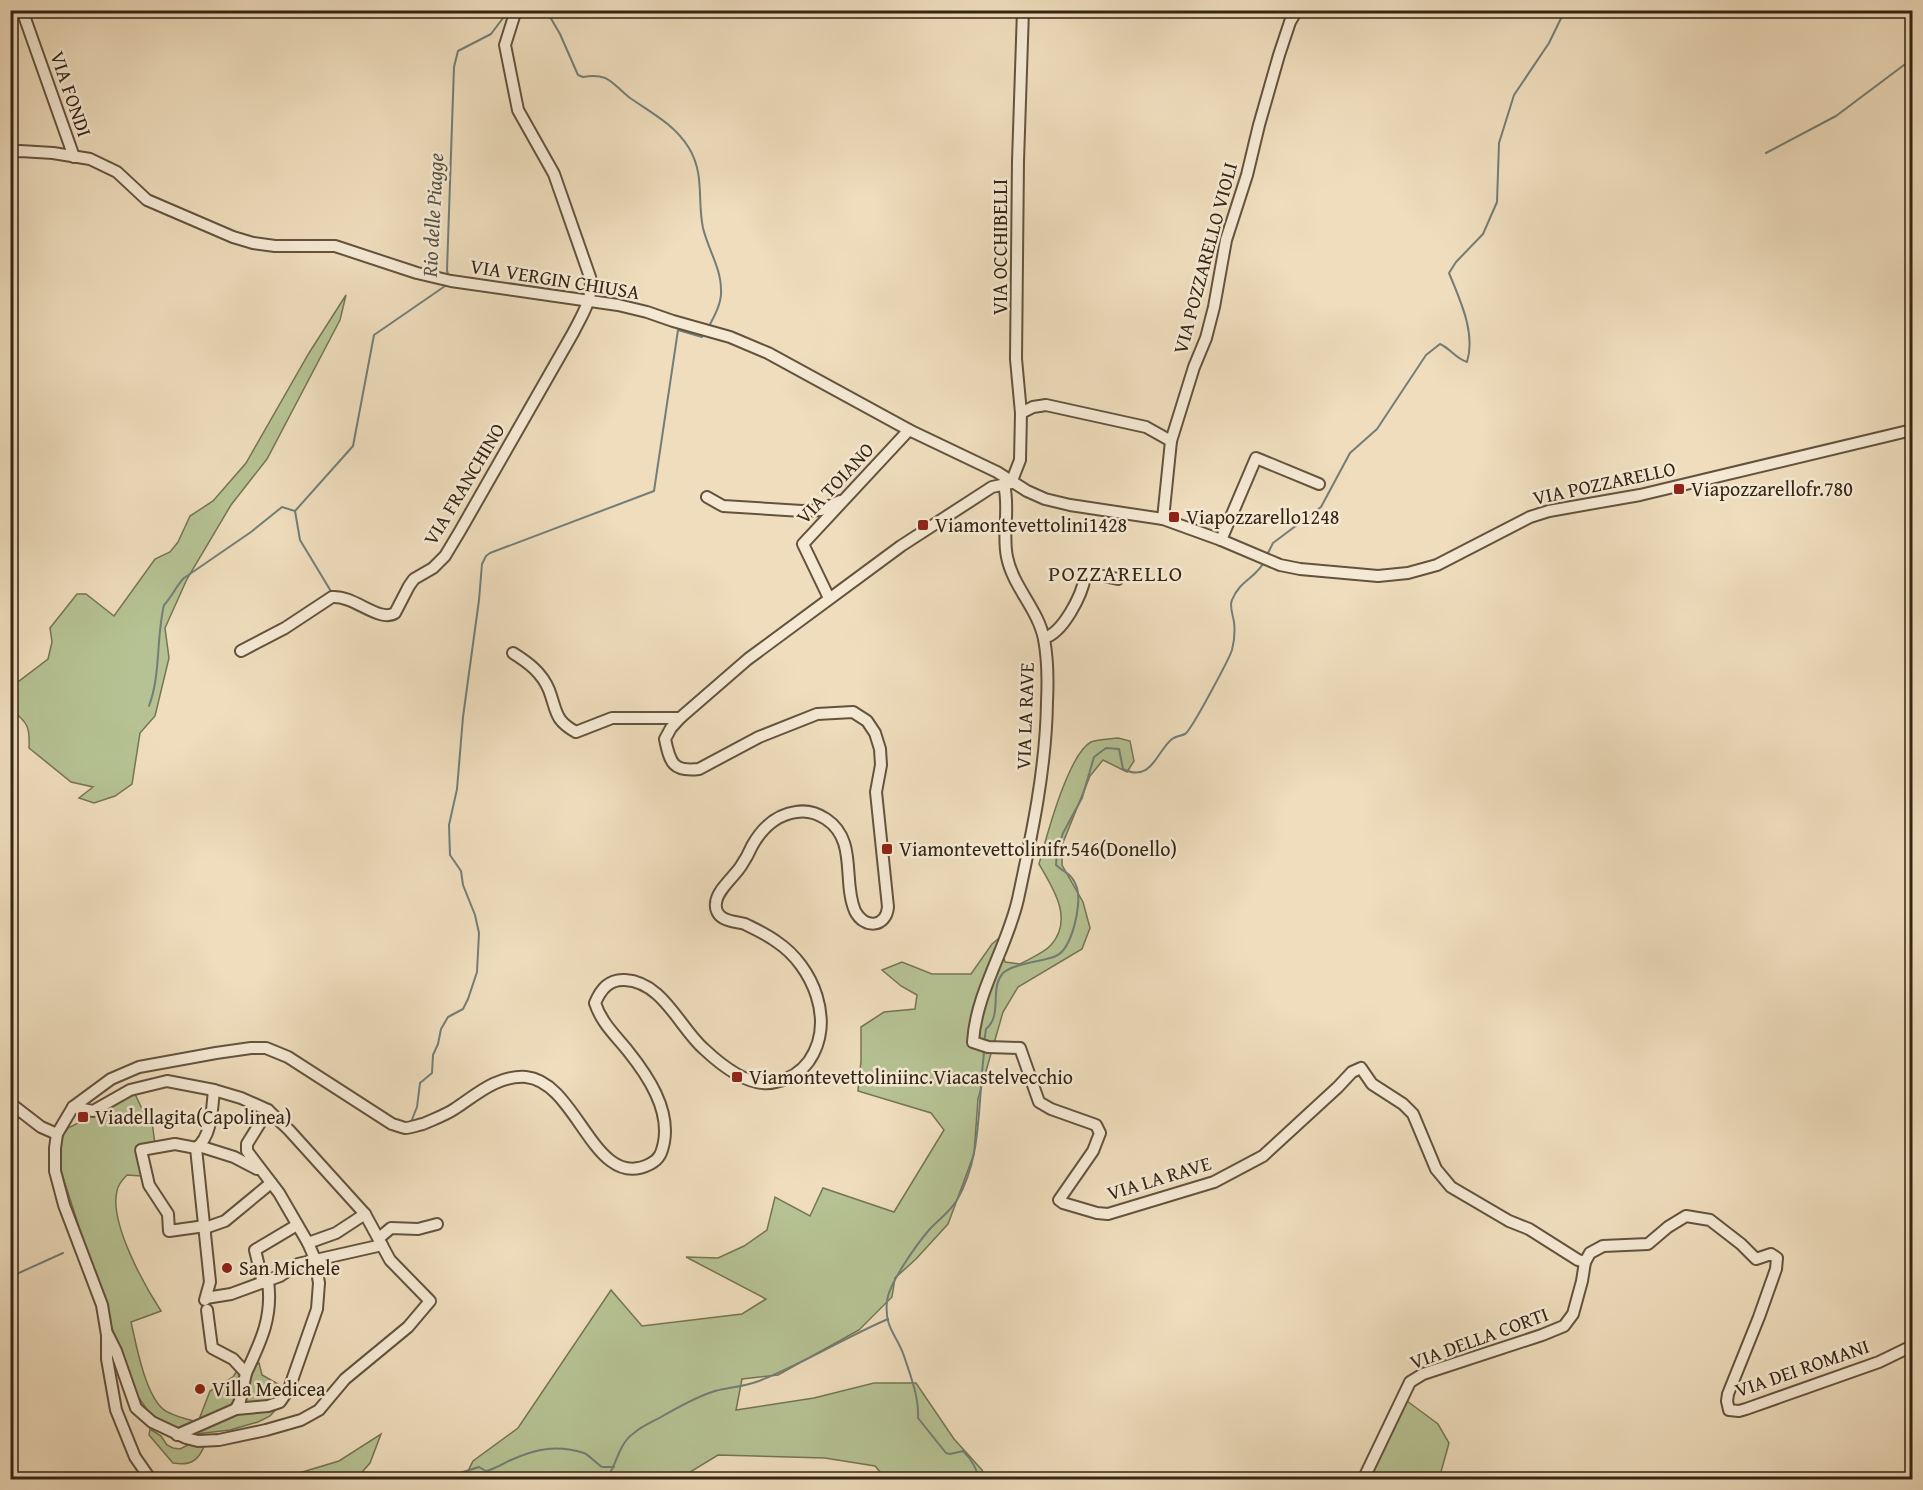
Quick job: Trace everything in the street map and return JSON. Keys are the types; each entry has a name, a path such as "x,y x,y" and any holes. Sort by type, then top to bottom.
{"street":[{"name":"VIA FONDI","path":"22,10 74,157"},
{"path":"516,10 505,45 518,110 554,174 590,277 592,287 589,301"},
{"name":"VIA OCCHIBELLI","path":"1008,484 1016,475 1020,460 1021,413 1016,359 1018,161 1023,10"},
{"name":"VIA POZZARELLO VIOLI","path":"1163,519 1171,441 1194,367 1206,338 1226,240 1247,175 1270,85 1290,22 1297,10"},
{"name":"VIA VERGIN CHIUSA","path":"10,153 20,151 90,159 117,172 147,200 253,243 275,246 335,246 417,273 451,281 589,301 647,312 750,344 909,430 997,472 1008,484 1045,499 1092,509 1163,519"},
{"name":"VIA FRANCHINO","path":"241,651 285,628 329,599 342,596 384,616 395,614 409,586 445,556 589,301"},
{"path":"1021,413 1033,407 1046,405 1146,427 1171,441"},
{"name":"VIA TOIANO","path":"829,598 803,544 909,430"},
{"name":"VIA POZZARELLO","path":"1163,519 1275,563 1300,569 1378,576 1408,573 1437,564 1530,517 1549,511 1640,495 1912,430"},
{"path":"1221,540 1257,458 1319,484"},
{"path":"151,1479 135,1457 116,1410 106,1359 107,1335 102,1305 64,1205 55,1171 57,1134 73,1107 111,1079 139,1067 233,1050 266,1048 288,1057 392,1124 406,1128 442,1116 496,1082 526,1077 553,1092 569,1108 606,1159 622,1168 636,1169 655,1162 661,1154 666,1130 661,1103 629,1053 599,1015 595,1002 600,991 608,984 619,980 633,981 647,986 658,995 692,1039 724,1066 757,1082 773,1083 789,1078 804,1067 817,1044 821,1022 818,1000 811,981 786,948 745,924 724,919 717,912 716,903 760,832 787,813 802,810 818,814 832,823 842,836 847,852 855,910 867,924 877,924 882,921 888,907 876,792 881,765 880,749 875,732 867,721 853,712 817,714 759,737 699,769 688,770 679,769 672,763 665,739 680,718 748,659 829,598 901,546 992,487 1008,484"},
{"name":"VIA LA RAVE","path":"1008,484 1004,537 1006,555 1012,575 1037,618 1044,638 1048,670 1047,724 1039,798 1017,902 985,991 973,1039 977,1045 1020,1048 1039,1102 1099,1128 1100,1133 1093,1151 1060,1197 1061,1202 1097,1213 1114,1213 1214,1182 1268,1152 1338,1088 1352,1072 1361,1068 1372,1084 1403,1104 1413,1114 1436,1169 1451,1187 1585,1262"},
{"path":"707,497 723,506 802,511 821,510 846,498"},
{"path":"1044,638 1053,635 1078,601 1085,577 1093,574 1118,579"},
{"path":"513,653 533,666 548,688 557,717 576,732 612,718 680,718"},
{"path":"73,1107 93,1112 130,1090 166,1081 214,1090 241,1098 268,1110 365,1214 390,1260 430,1301 408,1327 345,1379 319,1410 302,1420 219,1440 198,1441 177,1435 152,1422 136,1408 116,1351 107,1335"},
{"path":"214,1090 206,1135 198,1147 210,1282 206,1303 212,1348 233,1359 246,1373"},
{"path":"10,1103 41,1127 57,1134"},
{"path":"177,1435 236,1409 268,1406 280,1402 289,1389 317,1309 319,1283 315,1259 308,1243 279,1193 248,1155 247,1144 268,1110"},
{"path":"260,1169 251,1167 234,1157 198,1147 175,1144 141,1150 149,1185 168,1214 169,1231 205,1230 225,1221 271,1183"},
{"path":"308,1243 336,1233 365,1214"},
{"name":"VIA DEI ROMANI","path":"1585,1262 1590,1253 1603,1246 1648,1244 1668,1227 1686,1216 1710,1220 1756,1259 1765,1254 1774,1255 1777,1258 1776,1269 1728,1394 1727,1407 1734,1411 1746,1409 1879,1362 1912,1346"},
{"path":"206,1303 266,1282 298,1264 381,1241 392,1228 418,1229 436,1224"},
{"path":"236,1409 246,1373 265,1328 271,1300 255,1250 297,1225"},
{"name":"VIA DELLA CORTI","path":"1363,1479 1410,1382 1423,1374 1564,1326 1573,1314 1585,1262"}],"green space":[{"path":"346,295 340,320 267,459 231,505 187,579 165,628 169,658 155,716 140,733 132,784 115,796 94,803 79,798 93,787 71,782 29,748 27,726 22,718 12,710 14,685 48,659 52,642 50,628 77,594 86,594 114,616 155,559 170,552 178,542 190,516 213,501 246,463 309,353"},
{"path":"1118,738 1130,741 1134,761 1127,772 1103,760 1090,776 1062,845 1062,865 1083,902 1090,928 1082,949 1018,987 1003,1012 978,1099 974,1154 948,1224 895,1278 892,1297 859,1330 778,1375 742,1379 736,1410 814,1398 874,1383 916,1383 954,1439 982,1470 986,1479 886,1479 875,1466 825,1458 718,1455 690,1472 683,1479 472,1480 467,1473 473,1461 518,1428 611,1290 642,1326 742,1314 766,1299 686,1257 718,1258 744,1246 767,1230 775,1197 810,1216 823,1188 894,1212 944,1130 931,1113 858,1091 861,1027 884,1012 915,1009 917,995 901,986 882,970 902,962 932,974 971,974 998,939 1005,962 1020,964 1048,948 1058,935 1061,925 1059,904 1039,864 1052,818 1066,779 1082,750 1094,741"},
{"path":"135,1094 144,1113 152,1122 155,1144 138,1148 141,1176 127,1175 125,1177 118,1189 116,1204 118,1219 130,1253 161,1311 131,1322 146,1381 163,1409 198,1422 210,1391 233,1377 240,1366 251,1369 259,1363 262,1375 292,1392 270,1416 258,1422 230,1430 196,1434 172,1426 151,1415 136,1394 117,1344 59,1165 59,1141 68,1128"},
{"path":"1407,1401 1438,1424 1449,1443 1439,1479 1366,1480"},
{"path":"150,1429 173,1448 180,1449 188,1445 205,1444 200,1455 193,1461 184,1464 173,1463 149,1435"},
{"path":"381,1434 370,1463 356,1479 279,1479 339,1461"}],"waterway":[{"name":"Rio delle Piagge","path":"448,275 454,67 458,51 491,34 509,10"},
{"path":"546,10 560,34 578,75 599,76 610,80 630,98 670,126 689,148 699,178 703,228 717,266 720,282 719,305 708,328"},
{"path":"1266,557 1273,543 1321,507 1350,453 1377,429 1426,355 1440,344 1467,362 1470,340 1466,317 1449,273 1456,262 1483,234 1497,202 1499,143 1514,95 1549,43 1565,10"},
{"path":"1766,153 1836,116 1912,59"},
{"name":"Rio delle Piagge","path":"295,511 353,446 374,335 448,284"},
{"path":"411,1122 417,1107 420,1083 432,1073 433,1055 441,1029 448,1017 463,1009 477,972 479,933 475,915 463,885 461,871 450,855 449,825 457,789 463,717 482,564 490,553 654,491 678,330 702,337 705,333"},
{"name":"Rio delle Piagge","path":"149,706 157,669 164,605 179,584 184,578 251,532 282,507 295,511"},
{"path":"295,511 300,540 332,593"},
{"path":"984,1043 986,1029 994,1017 997,987 1003,973 1014,967 1056,956 1062,952 1071,936 1077,915 1077,888 1071,877 1056,865 1057,851 1063,833 1082,798 1094,757 1106,748 1119,749 1123,769 1141,772 1152,764 1172,739 1189,730 1232,650 1234,622 1231,602 1235,593 1264,562"},
{"path":"980,1480 966,1454 963,1451 946,1453 918,1418 912,1379 887,1318 887,1301 904,1264 929,1230 954,1205 970,1170 980,1108 984,1049"},
{"path":"10,1277 63,1253"},
{"path":"606,1480 624,1443 644,1426 701,1396 753,1383 776,1374 888,1319"},
{"path":"445,1480 450,1476 479,1467 486,1471 490,1470 521,1456 548,1449 565,1449 584,1453 602,1467 614,1467"},
{"path":"10,1467 22,1480"}],"place":[{"name":"Viapozzarellofr.780","path":"1679,489"},
{"name":"Viapozzarello1248","path":"1174,517"},
{"name":"Viamontevettolini1428","path":"923,525"},
{"name":"Viamontevettolinifr.546(Donello)","path":"887,849"},
{"name":"Viamontevettoliniinc.Viacastelvecchio","path":"737,1077"},
{"name":"Viadellagita(Capolinea)","path":"83,1117"},
{"name":"San Michele","path":"227,1268"},
{"name":"Villa Medicea","path":"200,1389"}],"district":[{"name":"POZZARELLO","path":"1116,573"}]}
